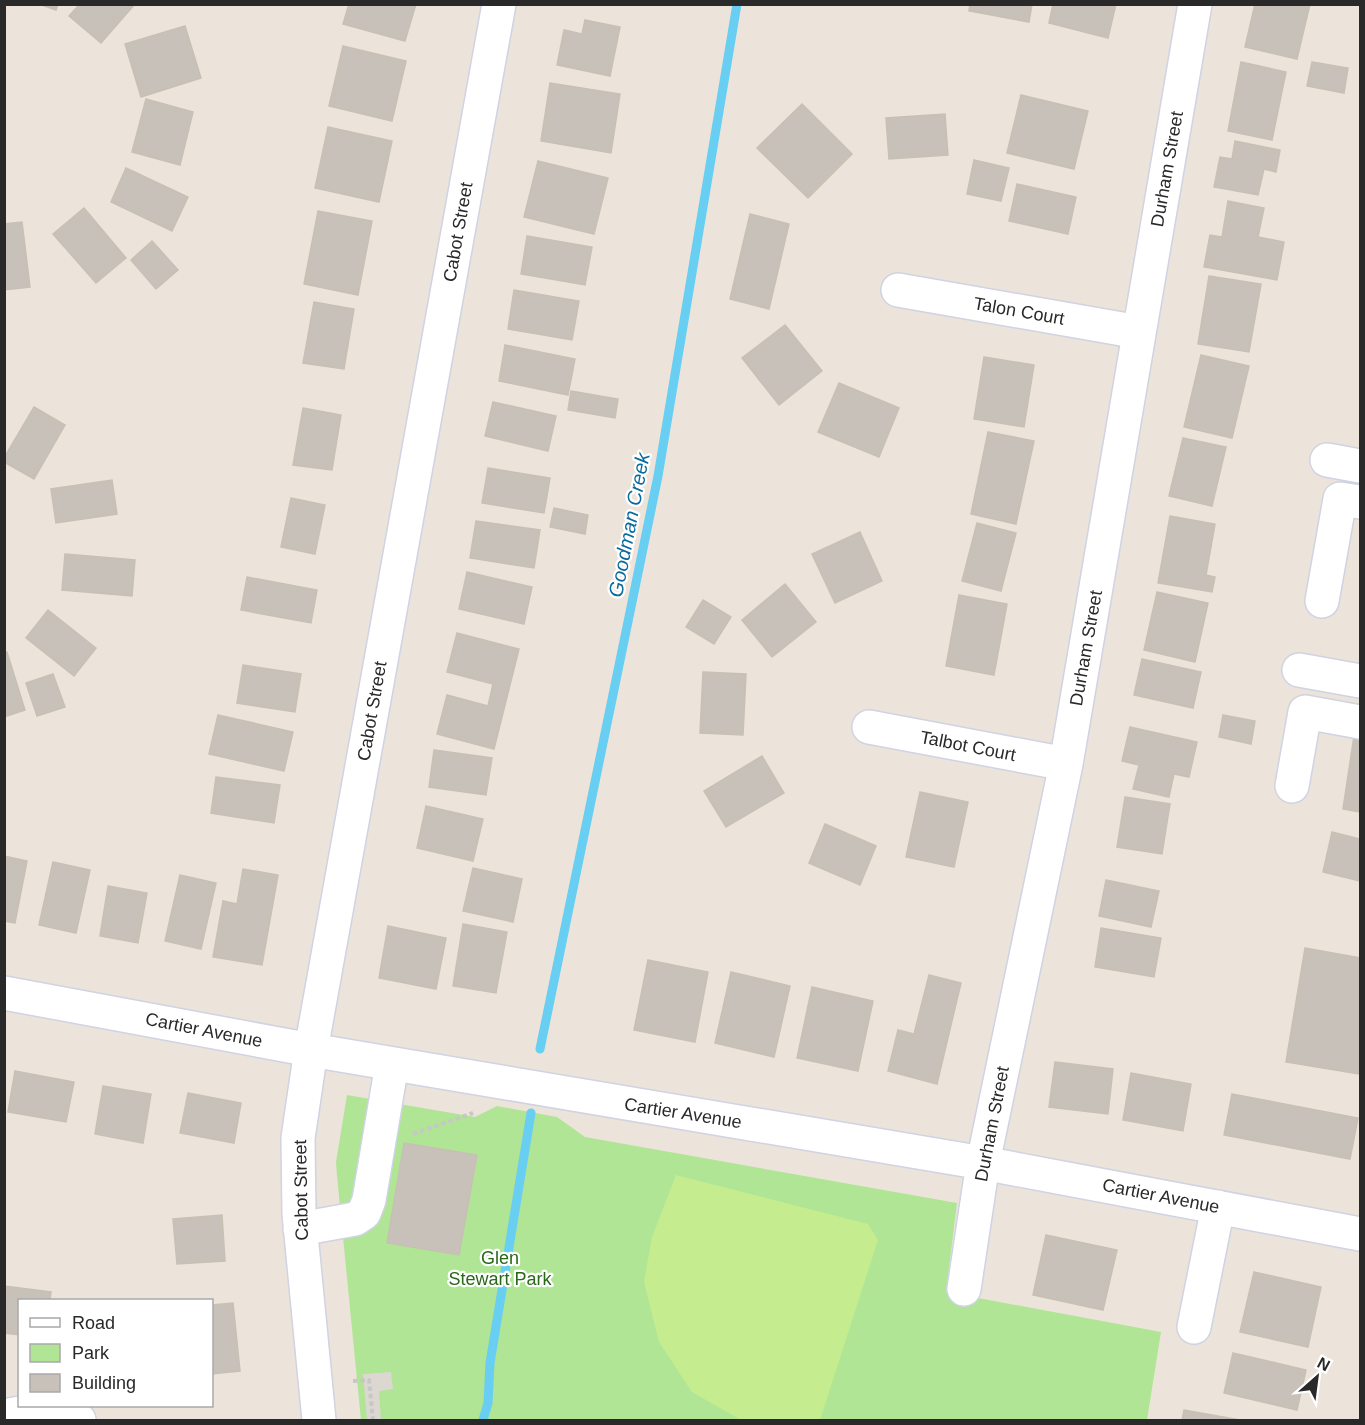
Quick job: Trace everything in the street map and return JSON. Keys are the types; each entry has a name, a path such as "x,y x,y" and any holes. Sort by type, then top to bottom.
{"street":[{"name":"Cabot Street","path":"319,1420 300,1228 298,1137 311,1050 499,4"},
{"name":"Durham Street","path":"964,1289 983,1163 1066,764 1195,4"},
{"name":"Talon Court","path":"898,290 1139,332"},
{"path":"1326,460 1360,466"},
{"path":"1322,601 1340,499 1360,502"},
{"path":"1299,670 1360,681"},
{"path":"1292,786 1305,712 1360,722"},
{"name":"Talbot Court","path":"869,727 1066,764"},
{"name":"Cartier Avenue","path":"4,993 311,1050 983,1163 1360,1234"},
{"path":"300,1228 355,1219 364,1213 369,1200 392,1064"},
{"path":"1194,1327 1218,1207"},
{"path":"4,1416 31,1411 79,1420"}],"path":[{"path":"409,1135 473,1113"},
{"path":"353,1381 369,1380 373,1420"}],"green space":[{"name":"Glen Stewart Park","path":"347,1095 475,1117 497,1106 557,1117 585,1137 957,1203 946,1292 1161,1332 1147,1420 361,1420 336,1162"},
{"path":"676,1175 868,1224 878,1240 820,1420 741,1420 692,1392 659,1342 644,1282 652,1237"}],"shaded area":[{"path":"391,1372 393,1389 379,1391 381,1420 367,1420 363,1374"}],"building":[{"path":"39,4 58,4 56,10"},
{"path":"80,4 135,4 101,43 69,16"},
{"path":"349,4 416,4 405,41 343,24"},
{"path":"970,4 1032,4 1029,22 969,11"},
{"path":"1053,4 1116,4 1108,38 1049,23"},
{"path":"1255,4 1310,4 1297,59 1245,47"},
{"path":"585,20 620,27 610,76 557,65 564,30 582,34"},
{"path":"185,26 201,78 141,97 125,44"},
{"path":"343,46 406,61 392,121 329,106"},
{"path":"1241,62 1286,72 1272,140 1228,131"},
{"path":"1312,62 1348,68 1344,93 1307,86"},
{"path":"550,83 620,94 611,153 541,141"},
{"path":"1021,95 1088,111 1074,169 1007,153"},
{"path":"146,99 193,112 180,165 132,152"},
{"path":"802,104 852,154 808,198 757,148"},
{"path":"945,114 948,155 889,159 886,118"},
{"path":"328,127 392,141 379,202 315,188"},
{"path":"1235,141 1280,150 1276,172 1264,169 1258,195 1214,187 1220,157 1232,159"},
{"path":"974,160 1009,168 1001,201 967,194"},
{"path":"538,161 608,178 594,234 524,217"},
{"path":"126,168 188,197 172,231 111,202"},
{"path":"1017,184 1076,197 1068,234 1009,221"},
{"path":"1228,201 1264,208 1258,237 1284,242 1277,280 1204,267 1210,235 1222,237"},
{"path":"84,208 126,258 96,283 53,234"},
{"path":"318,211 372,221 358,295 304,284"},
{"path":"750,214 789,224 769,309 730,299"},
{"path":"22,222 30,287 4,290 4,224"},
{"path":"527,236 592,247 585,285 521,274"},
{"path":"152,241 178,270 156,289 131,260"},
{"path":"1209,276 1261,284 1249,352 1198,344"},
{"path":"514,290 579,301 572,340 508,329"},
{"path":"314,302 354,309 344,369 303,363"},
{"path":"785,325 822,371 779,405 742,358"},
{"path":"505,345 575,359 568,395 499,381"},
{"path":"1201,355 1249,366 1232,438 1184,427"},
{"path":"984,357 1034,365 1024,427 974,419"},
{"path":"839,383 899,408 879,457 818,432"},
{"path":"571,391 618,399 615,418 568,410"},
{"path":"493,402 556,416 548,451 485,436"},
{"path":"34,407 65,425 34,479 4,462 4,458"},
{"path":"303,408 341,415 332,470 293,465"},
{"path":"988,432 1034,441 1016,524 971,514"},
{"path":"1183,438 1226,447 1212,506 1169,496"},
{"path":"488,468 550,478 544,513 482,503"},
{"path":"112,480 117,514 56,523 51,489"},
{"path":"291,498 325,505 315,554 281,547"},
{"path":"554,508 588,515 585,534 550,527"},
{"path":"1170,516 1215,524 1206,575 1215,577 1212,592 1158,583"},
{"path":"476,521 540,530 534,568 470,558"},
{"path":"977,523 1016,533 1001,591 962,581"},
{"path":"860,532 882,581 835,603 812,554"},
{"path":"65,554 135,560 132,596 62,590"},
{"path":"467,572 532,587 524,624 459,609"},
{"path":"247,577 317,590 311,623 241,610"},
{"path":"785,584 816,622 772,657 742,620"},
{"path":"1157,592 1208,603 1195,662 1144,650"},
{"path":"959,595 1007,604 994,675 946,666"},
{"path":"703,600 731,617 714,644 686,627"},
{"path":"48,610 96,648 74,676 26,638"},
{"path":"457,633 519,649 494,749 437,734 447,695 488,706 493,684 447,672"},
{"path":"4,652 7,652 25,710 4,717"},
{"path":"1142,659 1201,672 1193,708 1134,695"},
{"path":"243,665 301,674 295,712 237,703"},
{"path":"703,672 746,674 743,735 700,733"},
{"path":"53,674 65,707 37,716 26,683"},
{"path":"218,715 293,732 284,771 209,754"},
{"path":"1223,715 1255,721 1251,744 1219,737"},
{"path":"1130,727 1197,742 1189,777 1174,774 1169,797 1133,789 1139,765 1122,761"},
{"path":"1354,736 1360,737 1360,812 1343,809"},
{"path":"434,750 492,758 486,795 429,787"},
{"path":"762,756 784,793 726,827 704,791"},
{"path":"216,777 280,785 274,823 211,813"},
{"path":"920,792 968,802 954,867 906,857"},
{"path":"1125,797 1170,804 1162,854 1117,847"},
{"path":"426,806 483,819 473,861 417,848"},
{"path":"825,824 876,846 860,885 809,863"},
{"path":"1332,832 1360,839 1360,881 1323,872"},
{"path":"4,856 27,861 15,923 4,921"},
{"path":"53,862 90,870 76,933 39,925"},
{"path":"473,868 522,879 513,922 463,911"},
{"path":"243,869 278,875 262,965 213,957 223,901 237,904"},
{"path":"180,875 216,883 201,949 165,941"},
{"path":"1106,880 1159,891 1151,927 1099,916"},
{"path":"108,886 147,893 138,943 100,936"},
{"path":"463,924 507,932 496,993 453,986"},
{"path":"388,926 446,938 436,989 379,978"},
{"path":"1101,928 1161,938 1154,977 1095,967"},
{"path":"1305,948 1360,958 1360,1074 1286,1062"},
{"path":"648,960 708,972 695,1042 634,1030"},
{"path":"731,972 790,986 774,1057 715,1043"},
{"path":"929,975 961,983 937,1084 888,1071 898,1030 914,1034"},
{"path":"812,987 873,1001 858,1071 797,1058"},
{"path":"1055,1062 1113,1069 1108,1114 1049,1107"},
{"path":"15,1071 74,1082 66,1122 8,1112"},
{"path":"1131,1073 1191,1084 1183,1131 1123,1120"},
{"path":"103,1086 151,1094 143,1143 95,1134"},
{"path":"188,1093 241,1103 234,1143 180,1133"},
{"path":"1232,1094 1358,1118 1350,1159 1224,1135"},
{"path":"404,1143 477,1155 459,1255 387,1243"},
{"path":"222,1215 225,1261 177,1264 173,1219"},
{"path":"1046,1235 1117,1250 1103,1310 1033,1295"},
{"path":"1254,1272 1321,1287 1308,1347 1240,1332"},
{"path":"4,1286 51,1292 50,1299 18,1299 18,1335 4,1333"},
{"path":"233,1303 240,1371 213,1374 213,1305"},
{"path":"1233,1353 1306,1370 1297,1410 1224,1393"},
{"path":"1184,1410 1240,1420 1182,1420"}],"waterway":[{"name":"Goodman Creek","path":"540,1049 658,476 737,4"},
{"name":"Goodman Creek","path":"483,1420 488,1403 490,1363 531,1113"}]}
